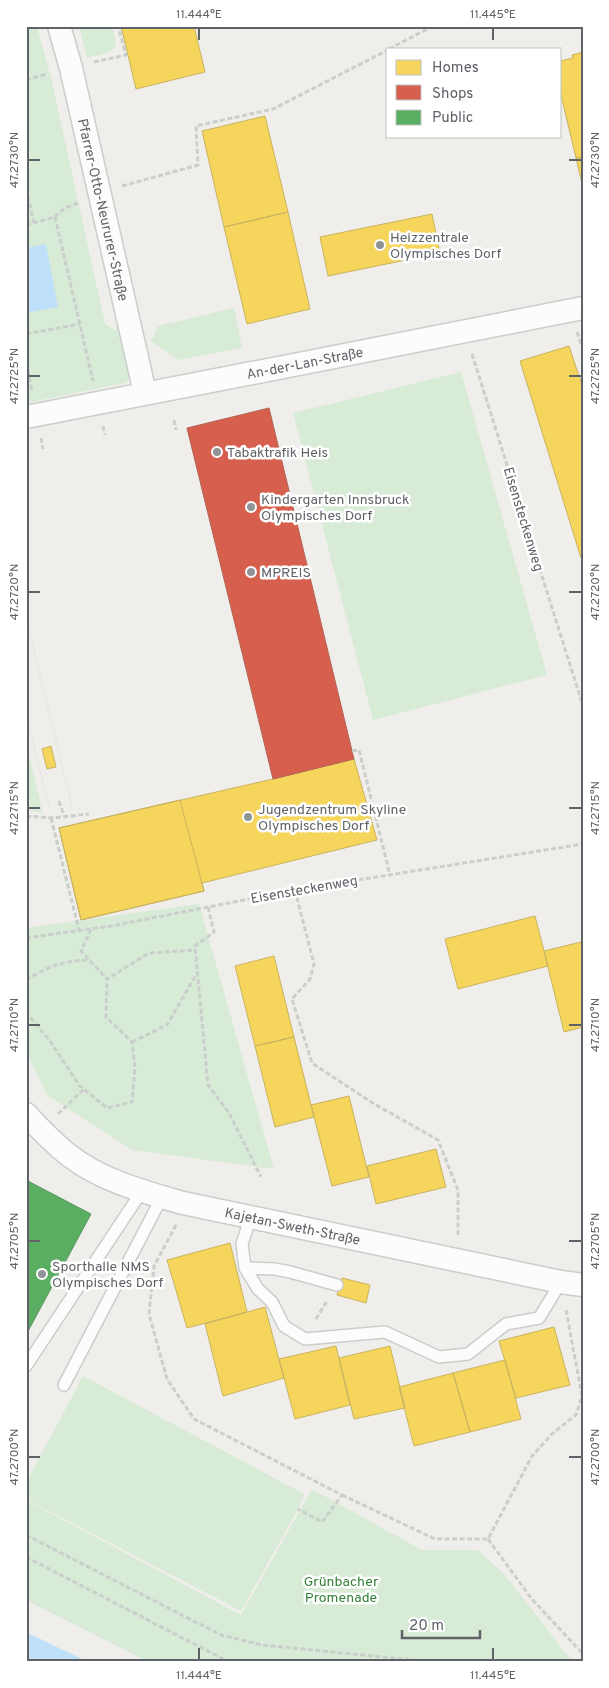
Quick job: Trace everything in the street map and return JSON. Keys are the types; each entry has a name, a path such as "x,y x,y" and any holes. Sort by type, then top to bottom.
{"street":[{"name":"Pfarrer-Otto-Neururer-Straße","path":"59,26 71,68 145,393"},
{"name":"An-der-Lan-Straße","path":"26,417 583,308"},
{"name":"Kajetan-Sweth-Straße","path":"26,1114 71,1157 105,1177 162,1197 572,1283"}],"lane":[{"path":"26,1366 162,1197"},
{"path":"64,1385 162,1197"},
{"path":"251,1216 242,1244 245,1268 258,1289 272,1302 284,1326 305,1338 384,1332 439,1357 468,1354 506,1324 539,1318 572,1283"},
{"path":"245,1268 275,1269 336,1285"}],"path":[{"path":"86,64 126,55 118,26"},
{"path":"391,48 433,26"},
{"path":"115,188 198,165 196,126 273,109 386,51"},
{"path":"26,80 50,73"},
{"path":"26,188 34,223"},
{"path":"26,225 56,217 63,209 79,202"},
{"path":"56,217 95,389"},
{"path":"26,334 80,324"},
{"name":"Eisensteckenweg","path":"466,332 583,706"},
{"path":"28,370 32,393"},
{"path":"174,420 176,430"},
{"path":"352,751 359,750 390,874"},
{"path":"59,801 64,816"},
{"path":"26,816 51,818 89,814"},
{"path":"51,818 79,930"},
{"name":"Eisensteckenweg","path":"26,938 91,929 295,890 583,844"},
{"path":"295,890 314,964 310,979 292,999 312,1063 371,1102 438,1140 458,1190 458,1260"},
{"path":"208,906 214,932 195,946 208,1085 229,1113 262,1177"},
{"path":"26,1012 50,1041 79,1085 107,1108 132,1102 135,1068 132,1042 106,1017 107,979 81,952 91,929"},
{"path":"107,979 149,953 195,950"},
{"path":"26,980 43,969 69,961 90,960"},
{"path":"132,1042 167,1026 197,972"},
{"path":"42,1131 84,1089"},
{"path":"162,1197 178,1221 154,1266 149,1314 167,1379 194,1418 342,1495 435,1539 488,1539"},
{"path":"305,1338 336,1285"},
{"path":"566,1309 582,1396 576,1415"},
{"path":"488,1539 532,1456 553,1433 576,1415 583,1414"},
{"path":"298,1509 322,1522 342,1495"},
{"path":"26,1535 221,1635 262,1645 434,1662"},
{"path":"488,1539 531,1598 583,1654"},
{"path":"26,1557 229,1662"}],"green space":[{"path":"26,26 37,26 52,82 105,324 115,330 121,323 131,379 125,383 26,403"},
{"path":"79,26 112,26 116,41 115,47 105,54 87,58"},
{"path":"234,308 242,348 178,360 151,341 158,326"},
{"path":"461,372 547,675 373,720 293,413"},
{"path":"26,743 43,813 26,810"},
{"path":"199,904 274,1169 132,1150 47,1095 26,1051 26,928"},
{"path":"83,1376 304,1494 298,1509 241,1611 26,1499 26,1483"},
{"name":"Grünbacher Promenade","path":"312,1489 422,1550 478,1550 505,1575 568,1656 575,1662 149,1662 26,1600 26,1500 241,1615"}],"water":[{"path":"46,244 58,307 26,313 26,248"},
{"path":"26,1632 88,1662 26,1662"}],"building: Homes":[{"path":"121,26 194,26 205,72 136,89"},
{"path":"583,52 583,157 576,158 562,99 562,61 573,58 572,55"},
{"path":"265,116 288,212 224,227 202,131"},
{"path":"583,157 583,188 576,158"},
{"path":"288,212 310,309 247,324 224,227"},
{"name":"Heizzentrale Olympisches Dorf","path":"432,214 440,253 328,276 320,237"},
{"path":"569,346 583,388 583,557 581,558 520,361"},
{"path":"51,746 56,767 47,769 42,749"},
{"path":"354,759 377,840 202,883 204,891 81,920 59,828"},
{"path":"180,800 204,891 81,920 59,828"},
{"path":"535,916 548,966 458,989 445,939"},
{"path":"581,942 583,949 583,1027 564,1032 544,951"},
{"path":"274,956 294,1037 255,1046 235,966"},
{"path":"294,1037 314,1117 275,1127 255,1046"},
{"path":"349,1096 369,1177 332,1186 311,1105"},
{"path":"436,1149 446,1187 376,1204 367,1166"},
{"path":"230,1243 247,1312 187,1328 167,1260"},
{"path":"342,1278 370,1285 366,1303 337,1295"},
{"path":"265,1307 284,1378 223,1396 205,1324"},
{"path":"554,1327 570,1385 516,1398 499,1341"},
{"path":"336,1346 350,1405 295,1419 279,1359"},
{"path":"390,1346 405,1408 354,1419 339,1358"},
{"path":"505,1360 521,1419 470,1432 453,1373"},
{"path":"453,1373 470,1432 414,1446 399,1387"}],"building: Shops":[{"path":"269,408 354,759 273,779 187,428"}],"building: Public":[{"name":"Sporthalle NMS Olympisches Dorf","path":"26,1180 91,1214 26,1335"}],"tram line":[{"path":"26,619 72,805"},
{"path":"26,715 50,810"}],"place":[{"name":"Heizzentrale Olympisches Dorf","path":"380,245"},
{"name":"Tabaktrafik Heis","path":"217,452"},
{"name":"Kindergarten Innsbruck Olympisches Dorf","path":"251,507"},
{"name":"MPREIS","path":"251,572"},
{"name":"Jugendzentrum Skyline Olympisches Dorf","path":"248,817"},
{"name":"Sporthalle NMS Olympisches Dorf","path":"42,1274"}]}
